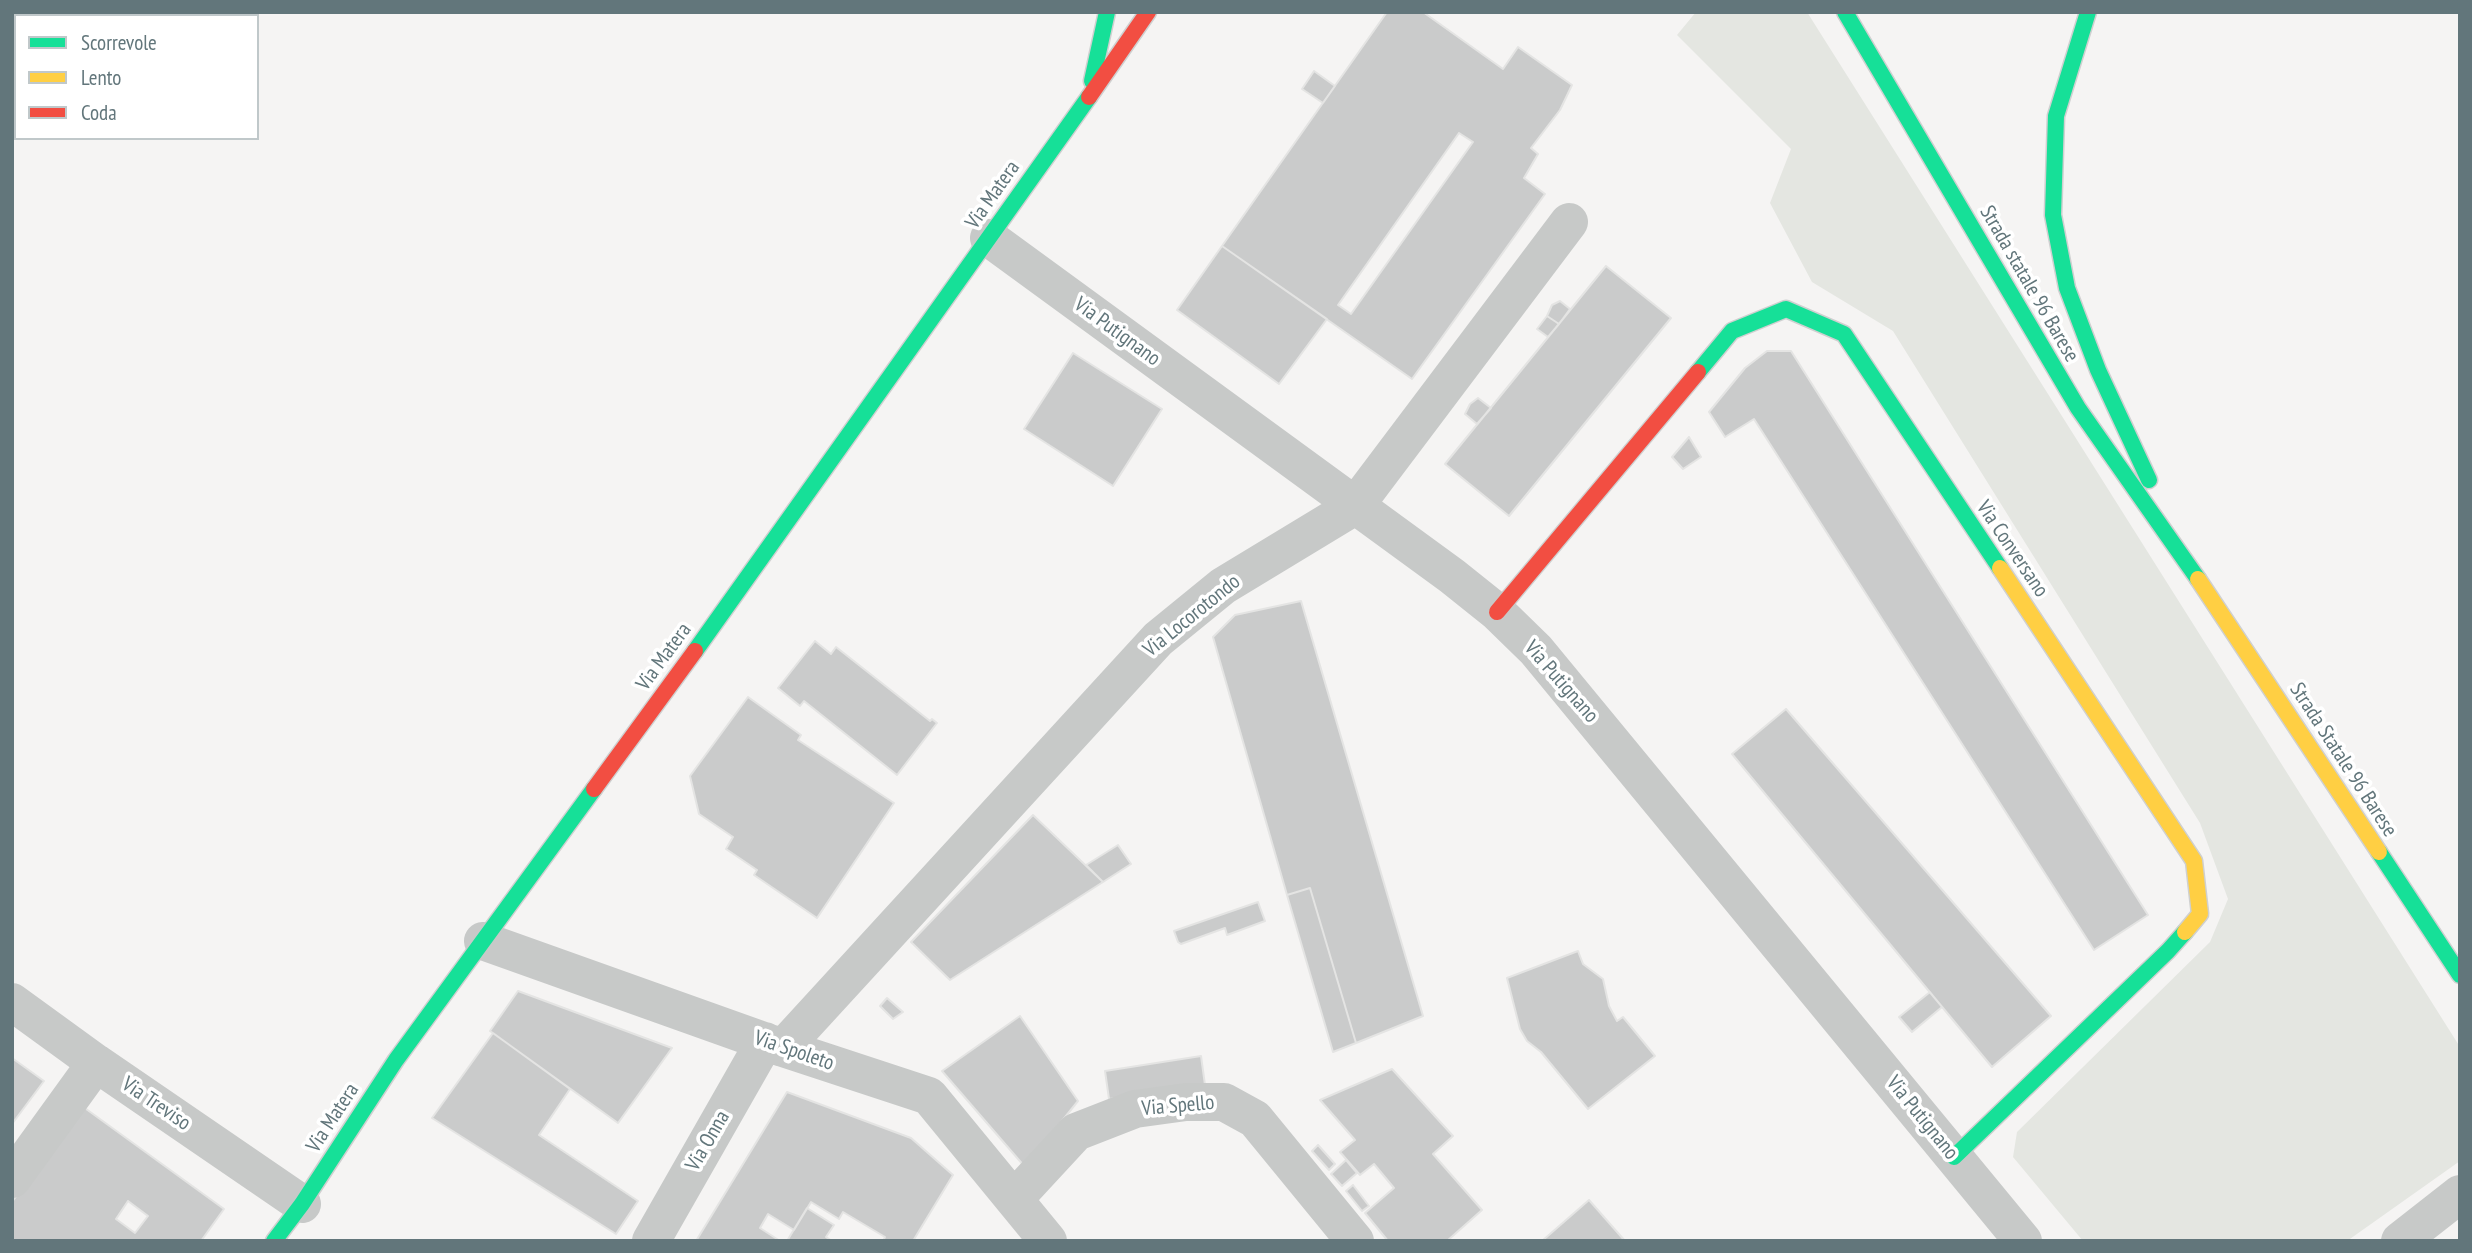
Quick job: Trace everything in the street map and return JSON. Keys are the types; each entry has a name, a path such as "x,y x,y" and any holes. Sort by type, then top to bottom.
{"street":[{"path":"1089,97 1107,12"},
{"name":"Via Matera","path":"274,1241 302,1204 396,1060 696,649 1148,12"},
{"name":"Strada statale 96 Barese","path":"1845,12 2078,408 2190,567"},
{"path":"2088,12 2056,116 2053,215 2067,288 2098,370 2190,567"},
{"name":"Via Locorotondo","path":"774,1045 1158,639 1223,586 1355,506 1569,222"},
{"name":"Via Putignano","path":"989,238 1497,612 1536,650 2023,1241"},
{"name":"Via Conversano","path":"1497,612 1732,331 1786,309 1844,334 2194,861 2200,914 2168,951 1954,1157"},
{"name":"Strada Statale 96 Barese","path":"2190,567 2460,975"},
{"name":"Via Spoleto","path":"484,941 774,1045 929,1096 1048,1241"},
{"name":"Via Treviso","path":"12,1002 302,1204"},
{"name":"Via Onna","path":"651,1241 774,1045"},
{"path":"12,1179 96,1063"},
{"name":"Via Spello","path":"1014,1199 1076,1132 1135,1109 1186,1102 1224,1102 1255,1119 1355,1241"},
{"path":"2400,1241 2460,1194"}],"shaded area":[{"path":"1696,12 1807,12 2460,1047 2460,1161 2347,1241 2083,1241 2013,1157 2017,1132 2210,942 2228,899 2200,823 1893,331 1812,282 1770,203 1791,149 1677,35"}],"building":[{"path":"1387,12 1423,12 1503,69 1518,47 1572,85 1560,110 1531,148 1538,154 1524,178 1545,194 1412,379 1222,246","holes":["1459,133 1473,142 1351,314 1338,305"]},
{"path":"1314,71 1335,86 1323,103 1302,89"},
{"path":"1222,246 1327,319 1279,384 1177,310"},
{"path":"1606,266 1671,318 1509,516 1445,464"},
{"path":"1560,301 1570,309 1559,324 1547,316 1552,305"},
{"path":"1547,316 1559,324 1548,337 1537,329"},
{"path":"1767,351 1791,351 2148,915 2094,950 1754,419 1725,437 1709,412 1745,368"},
{"path":"1073,353 1162,409 1113,486 1024,429"},
{"path":"1478,398 1491,408 1477,424 1465,414 1470,404"},
{"path":"1689,437 1701,457 1683,469 1672,457"},
{"path":"1301,601 1423,1016 1356,1043 1310,888 1287,895 1213,637 1235,615"},
{"path":"815,641 831,654 836,647 930,721 932,719 937,723 897,775 804,701 800,706 778,688"},
{"path":"748,697 801,735 798,740 894,803 817,918 754,875 757,870 726,849 733,837 699,814 690,776"},
{"path":"1786,709 2051,1016 1992,1067 1732,754"},
{"path":"1033,815 1103,882 950,980 911,942"},
{"path":"1118,845 1131,864 1103,882 1086,865"},
{"path":"1310,888 1356,1043 1333,1052 1287,895"},
{"path":"1258,902 1265,921 1227,935 1225,928 1181,944 1178,942 1174,931"},
{"path":"1578,951 1583,964 1603,979 1609,1006 1617,1021 1623,1017 1655,1056 1588,1109 1541,1052 1527,1041 1520,1029 1507,978"},
{"path":"518,991 672,1048 618,1123 490,1031"},
{"path":"1930,992 1942,1007 1912,1032 1899,1017"},
{"path":"887,998 903,1012 893,1019 880,1006"},
{"path":"1020,1016 1078,1101 1025,1167 942,1071"},
{"path":"493,1033 570,1089 539,1135 638,1201 616,1234 432,1118"},
{"path":"1201,1056 1205,1085 1109,1099 1105,1071"},
{"path":"12,1058 44,1081 12,1124"},
{"path":"1392,1069 1453,1136 1433,1154 1482,1210 1447,1241 1388,1241 1365,1213 1394,1188 1374,1164 1360,1175 1340,1152 1355,1140 1320,1100"},
{"path":"787,1092 911,1138 953,1175 913,1241 883,1241 885,1237 843,1212 839,1219 811,1202 794,1230 768,1214 760,1228 780,1241 696,1241"},
{"path":"82,1106 224,1209 201,1241 12,1241 12,1202","holes":["128,1201 148,1216 135,1233 116,1219"]},
{"path":"1318,1145 1335,1164 1329,1170 1312,1151"},
{"path":"1346,1160 1357,1173 1342,1186 1331,1174"},
{"path":"1353,1185 1369,1206 1362,1211 1346,1191"},
{"path":"1589,1200 1625,1241 1542,1241"},
{"path":"807,1208 834,1225 826,1237 832,1241 787,1241"}],"traffic: fast":[{"path":"1092,81 1107,12"},
{"path":"1845,12 2078,408 2198,579"},
{"path":"2088,12 2056,116 2053,215 2067,288 2098,370 2149,480"},
{"path":"695,651 1089,97"},
{"path":"1698,372 1732,331 1786,309 1844,334 2000,568"},
{"path":"274,1241 302,1204 396,1060 594,789"},
{"path":"2379,852 2460,975"},
{"path":"1954,1157 2185,932"}],"traffic: slow":[{"path":"2000,568 2194,861 2200,914 2185,932"},
{"path":"2198,579 2379,852"}],"traffic: jam":[{"path":"1089,97 1148,12"},
{"path":"1497,612 1698,372"},
{"path":"594,789 695,651"}]}
